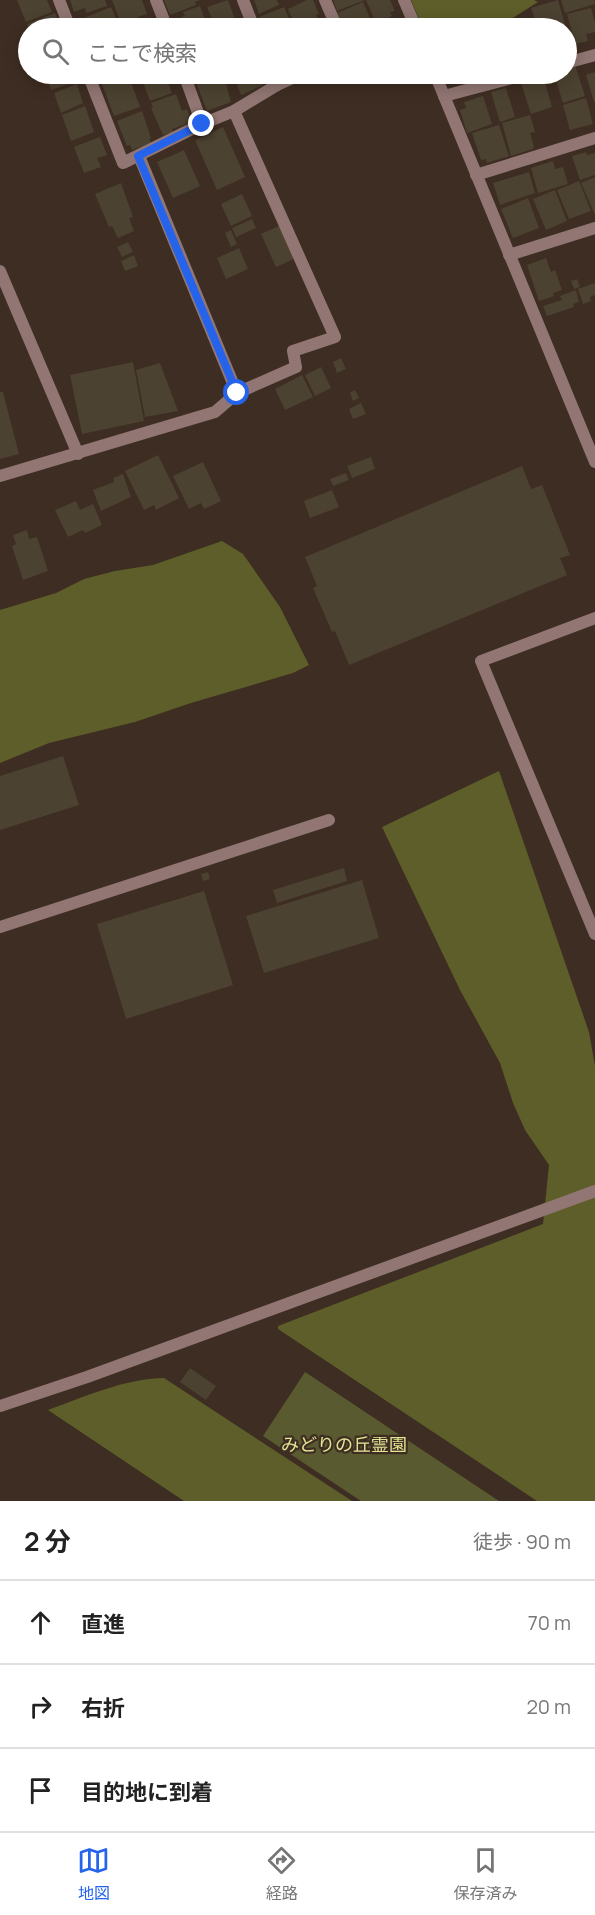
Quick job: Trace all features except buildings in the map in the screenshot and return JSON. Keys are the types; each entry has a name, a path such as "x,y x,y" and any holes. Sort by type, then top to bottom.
{"street":[{"path":"59,0 66,18"},
{"path":"156,0 163,18"},
{"path":"243,0 250,18"},
{"path":"325,0 333,18"},
{"path":"404,0 411,18"},
{"path":"577,60 595,55"},
{"path":"92,84 123,163 202,124 234,111 269,84"},
{"path":"188,84 202,124"},
{"path":"439,84 595,462"},
{"path":"444,96 489,84"},
{"path":"0,476 215,412 237,393 296,367 293,351 335,337 234,111"},
{"path":"476,175 595,138"},
{"path":"138,156 237,393"},
{"path":"509,255 595,228"},
{"path":"0,271 78,454"},
{"path":"595,618 481,661 595,934"},
{"path":"0,927 329,820"},
{"path":"0,1406 87,1377 595,1191"}],"green space":[{"name":"みどりの丘霊園","path":"305,1372 499,1501 361,1501 263,1436"}],"shaded area":[{"path":"411,0 534,0 538,2 513,18 419,18"},
{"path":"222,541 243,554 280,607 309,665 293,673 135,722 49,743 0,763 0,610 56,593 84,579 153,565"},
{"path":"499,771 589,1032 595,1066 595,1501 537,1501 278,1329 278,1326 543,1224 549,1165 525,1130 513,1103 500,1063 460,990 382,827"},
{"path":"164,1378 352,1501 184,1501 48,1410 134,1381"}],"route":[{"path":"202,124 138,156 237,393"}]}
